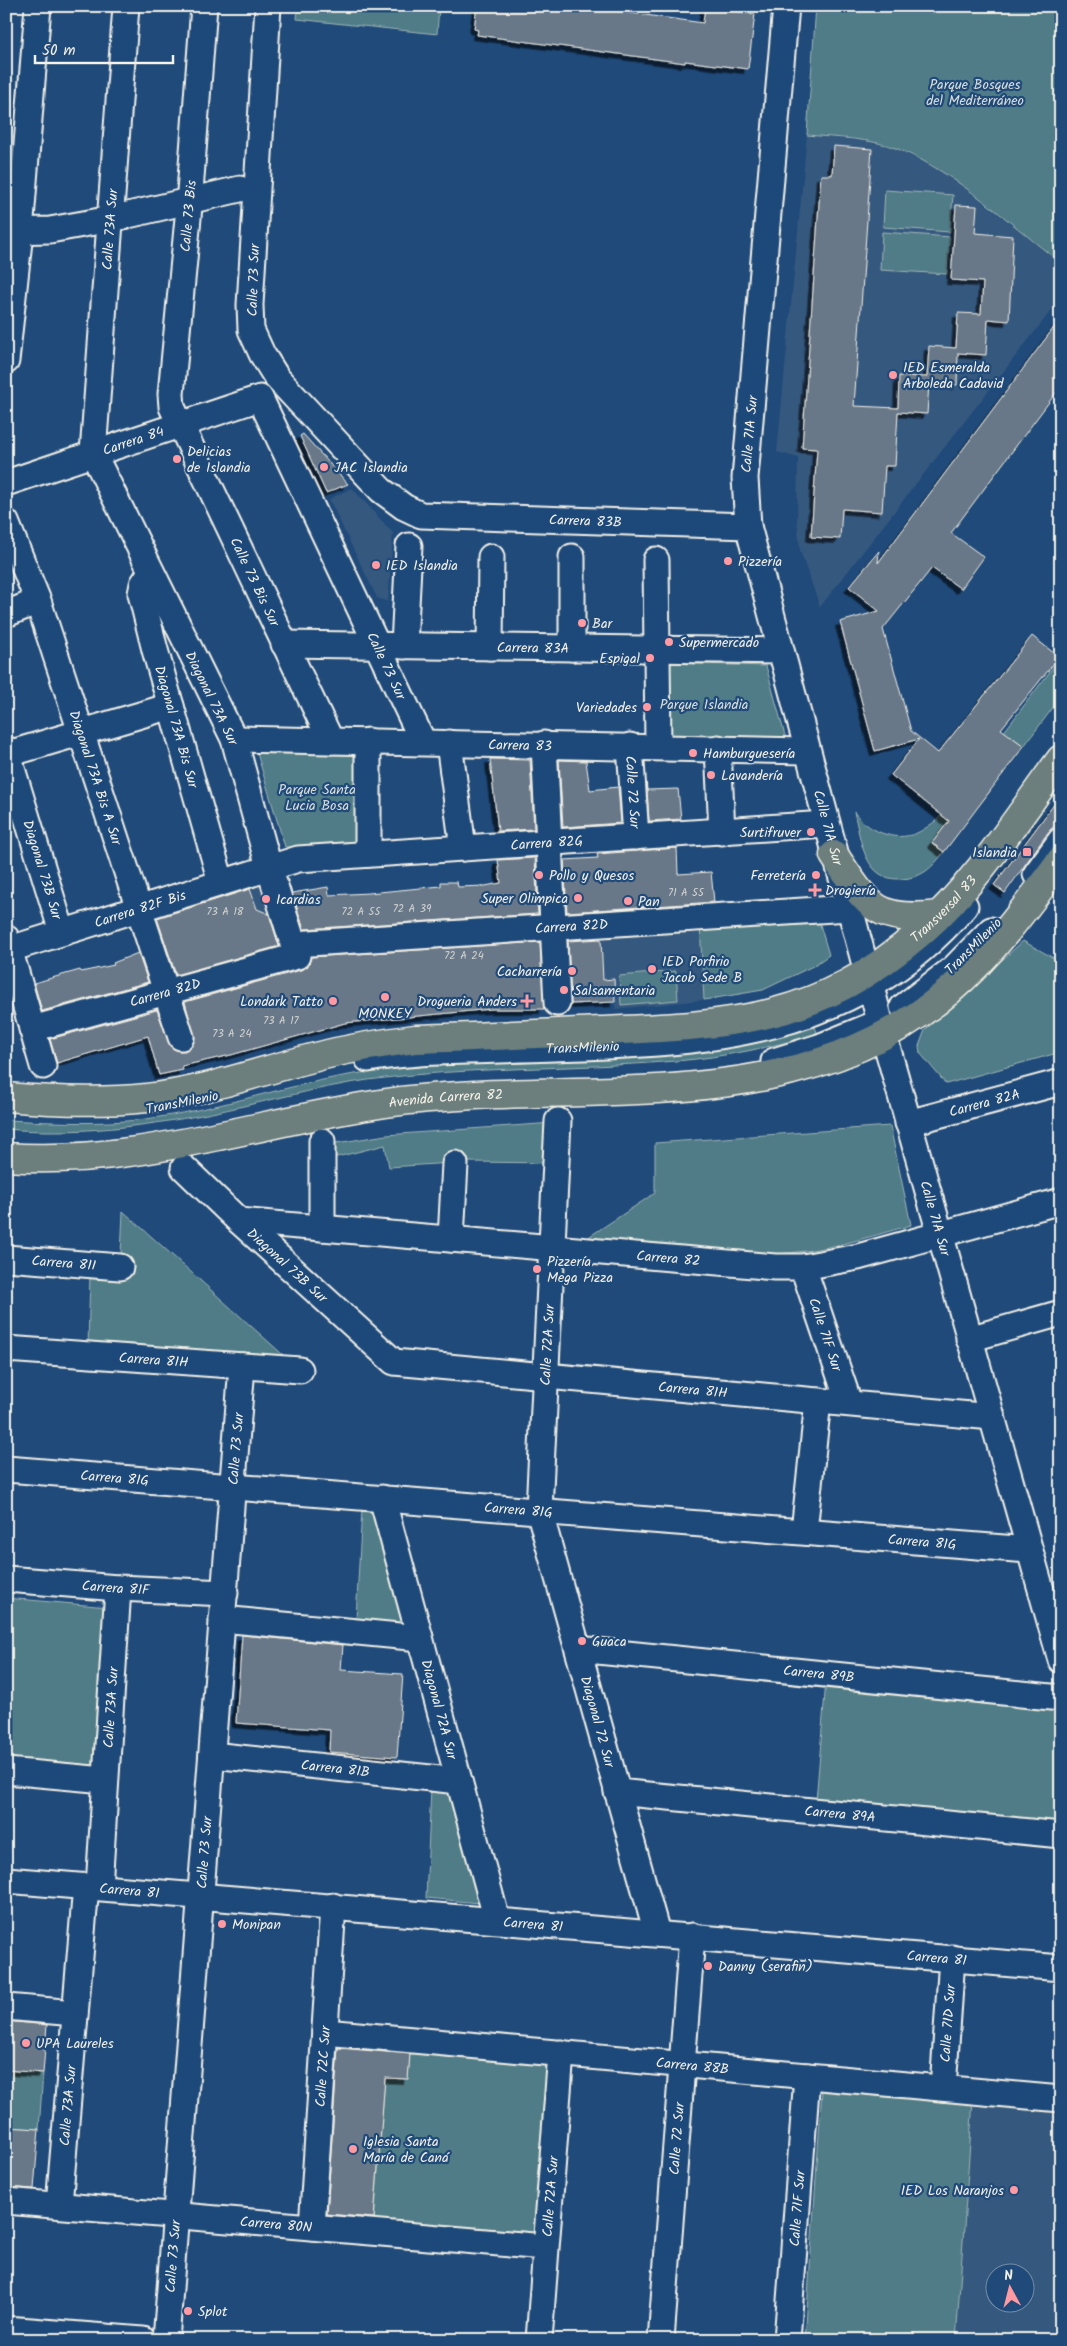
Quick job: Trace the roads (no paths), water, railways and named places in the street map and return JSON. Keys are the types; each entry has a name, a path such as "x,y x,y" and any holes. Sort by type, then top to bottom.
{"main road":[{"name":"Transversal 83","path":"868,979 939,915 990,855 1061,759"},
{"path":"834,855 863,898 880,911 906,917 939,915"},
{"path":"882,1029 917,1015 948,992 971,970 1018,918 1061,860"},
{"path":"6,1097 76,1102 148,1098 234,1080 354,1048 415,1039 725,1023 754,1019 814,1000 843,987 868,979"},
{"name":"Avenida Carrera 82","path":"6,1157 62,1159 160,1148 320,1113 421,1099 652,1089 750,1080 776,1075 859,1048 882,1029"}],"street":[{"path":"6,362 13,232 38,6"},
{"name":"Calle 73A Sur","path":"93,453 126,6"},
{"name":"Calle 73 Bis","path":"179,425 172,408 171,394 190,201 204,6"},
{"name":"Calle 73 Sur","path":"268,6 251,295 251,330 262,354 277,378 381,490 404,507 421,515"},
{"name":"Calle 71A Sur","path":"786,6 745,478 748,526 868,979 1061,1660"},
{"path":"13,232 50,230 240,189"},
{"name":"Calle 73 Sur","path":"260,398 423,742"},
{"name":"Carrera 84","path":"6,483 260,398"},
{"name":"Calle 73 Bis Sur","path":"179,425 331,741"},
{"name":"Diagonal 73A Sur","path":"93,453 234,739 269,867 296,950"},
{"name":"Carrera 83B","path":"421,515 748,526"},
{"name":"Diagonal 73A Bis A Sur","path":"6,522 38,601 181,1037"},
{"path":"404,646 409,546"},
{"path":"490,647 491,557"},
{"path":"572,557 572,648"},
{"path":"656,560 658,747"},
{"name":"Diagonal 73A Bis Sur","path":"152,572 143,584 141,594 221,882"},
{"path":"6,614 38,601"},
{"name":"Carrera 83A","path":"284,644 780,651"},
{"path":"7,752 82,734 171,706"},
{"name":"Carrera 83","path":"234,739 807,751"},
{"path":"368,741 368,854"},
{"path":"449,743 463,848"},
{"path":"544,744 557,1004"},
{"name":"Calle 72 Sur","path":"630,746 636,837"},
{"path":"718,748 722,832"},
{"name":"Diagonal 73B Sur","path":"7,752 62,932"},
{"name":"TransMilenio","path":"6,1108 90,1113 139,1110 219,1095 346,1063 409,1054 701,1040 798,1019 848,999 868,979 907,961 940,934 976,892 1061,779"},
{"name":"Carrera 82G","path":"269,867 298,859 826,824"},
{"name":"TransMilenio","path":"6,1145 60,1147 138,1139 306,1104 396,1090 719,1071 782,1059 860,1031 882,1029 954,968 988,935 1061,840"},
{"name":"Carrera 82F Bis","path":"8,943 62,932 269,867"},
{"name":"Carrera 82D","path":"32,1029 166,992 296,950 553,927 849,908"},
{"path":"8,943 14,991 32,1029 43,1066"},
{"name":"Carrera 82A","path":"908,1123 1061,1082"},
{"name":"Calle 72A Sur","path":"539,1510 558,1121"},
{"path":"322,1141 322,1228"},
{"path":"451,1239 455,1164"},
{"name":"Diagonal 73B Sur","path":"184,1168 239,1221 394,1362"},
{"name":"Carrera 82","path":"239,1221 775,1267 803,1267 858,1257 1061,1201"},
{"name":"Carrera 81I","path":"6,1258 120,1267"},
{"name":"Calle 71F Sur","path":"803,1267 848,1403"},
{"path":"969,1339 1061,1313"},
{"name":"Carrera 81H","path":"6,1349 300,1370"},
{"name":"Carrera 81H","path":"394,1362 992,1417"},
{"name":"Calle 73 Sur","path":"166,2340 242,1366"},
{"path":"804,1531 818,1400"},
{"name":"Carrera 81G","path":"6,1468 1030,1550"},
{"name":"Diagonal 72A Sur","path":"382,1498 497,1920"},
{"name":"Diagonal 72 Sur","path":"539,1510 657,1933"},
{"name":"Carrera 81F","path":"6,1579 118,1588 225,1593"},
{"name":"Calle 73A Sur","path":"59,2205 75,2013 105,1780 118,1588"},
{"path":"222,1619 420,1638"},
{"name":"Carrera 89B","path":"578,1649 1061,1698"},
{"name":"Carrera 81B","path":"212,1755 459,1781"},
{"path":"6,1771 105,1780"},
{"name":"Carrera 89A","path":"618,1792 1061,1835"},
{"name":"Carrera 81","path":"6,1880 1061,1968"},
{"name":"Calle 72C Sur","path":"312,2227 333,1906"},
{"name":"Calle 72 Sur","path":"661,2340 692,1936"},
{"name":"Calle 71D Sur","path":"943,2088 952,1958"},
{"path":"6,2007 75,2013"},
{"name":"Carrera 88B","path":"324,2032 1061,2099"},
{"name":"Calle 72A Sur","path":"539,2340 561,2053"},
{"name":"Calle 71F Sur","path":"787,2340 807,2076"},
{"name":"Carrera 80N","path":"6,2200 545,2247"},
{"path":"6,2329 45,2336 143,2340"}],"place":[{"name":"IED Esmeralda Arboleda Cadavid","path":"893,375"},
{"name":"Delicias de Islandia","path":"177,459"},
{"name":"JAC Islandia","path":"324,467"},
{"name":"Pizzería","path":"728,561"},
{"name":"IED Islandia","path":"376,565"},
{"name":"Bar","path":"582,623"},
{"name":"Supermercado","path":"669,642"},
{"name":"Espigal","path":"650,658"},
{"name":"Variedades","path":"647,707"},
{"name":"Hamburguesería","path":"693,753"},
{"name":"Lavandería","path":"711,775"},
{"name":"Surtifruver","path":"811,832"},
{"name":"Islandia","path":"1027,852"},
{"name":"Pollo y Quesos","path":"539,875"},
{"name":"Ferretería","path":"816,875"},
{"name":"Drogiería","path":"815,890"},
{"name":"Super Olimpica","path":"578,898"},
{"name":"Icardias","path":"266,899"},
{"name":"Pan","path":"628,901"},
{"name":"IED Porfirio Jacob Sede B","path":"652,969"},
{"name":"Cacharrería","path":"572,971"},
{"name":"Salsamentaria","path":"564,990"},
{"name":"MONKEY","path":"385,997"},
{"name":"Londark Tatto","path":"333,1001"},
{"name":"Drogueria Anders","path":"527,1001"},
{"name":"Pizzería Mega Pizza","path":"537,1269"},
{"name":"Guaca","path":"582,1641"},
{"name":"Monipan","path":"222,1924"},
{"name":"Danny (serafin)","path":"708,1966"},
{"name":"UPA Laureles","path":"26,2043"},
{"name":"Iglesia Santa María de Caná","path":"353,2149"},
{"name":"IED Los Naranjos","path":"1014,2190"},
{"name":"Splot","path":"188,2311"}],"park label":[{"name":"Parque Bosques del Mediterráneo","path":"975,92"},
{"name":"Parque Islandia","path":"704,704"},
{"name":"Parque Santa Lucia Bosa","path":"317,798"}]}
